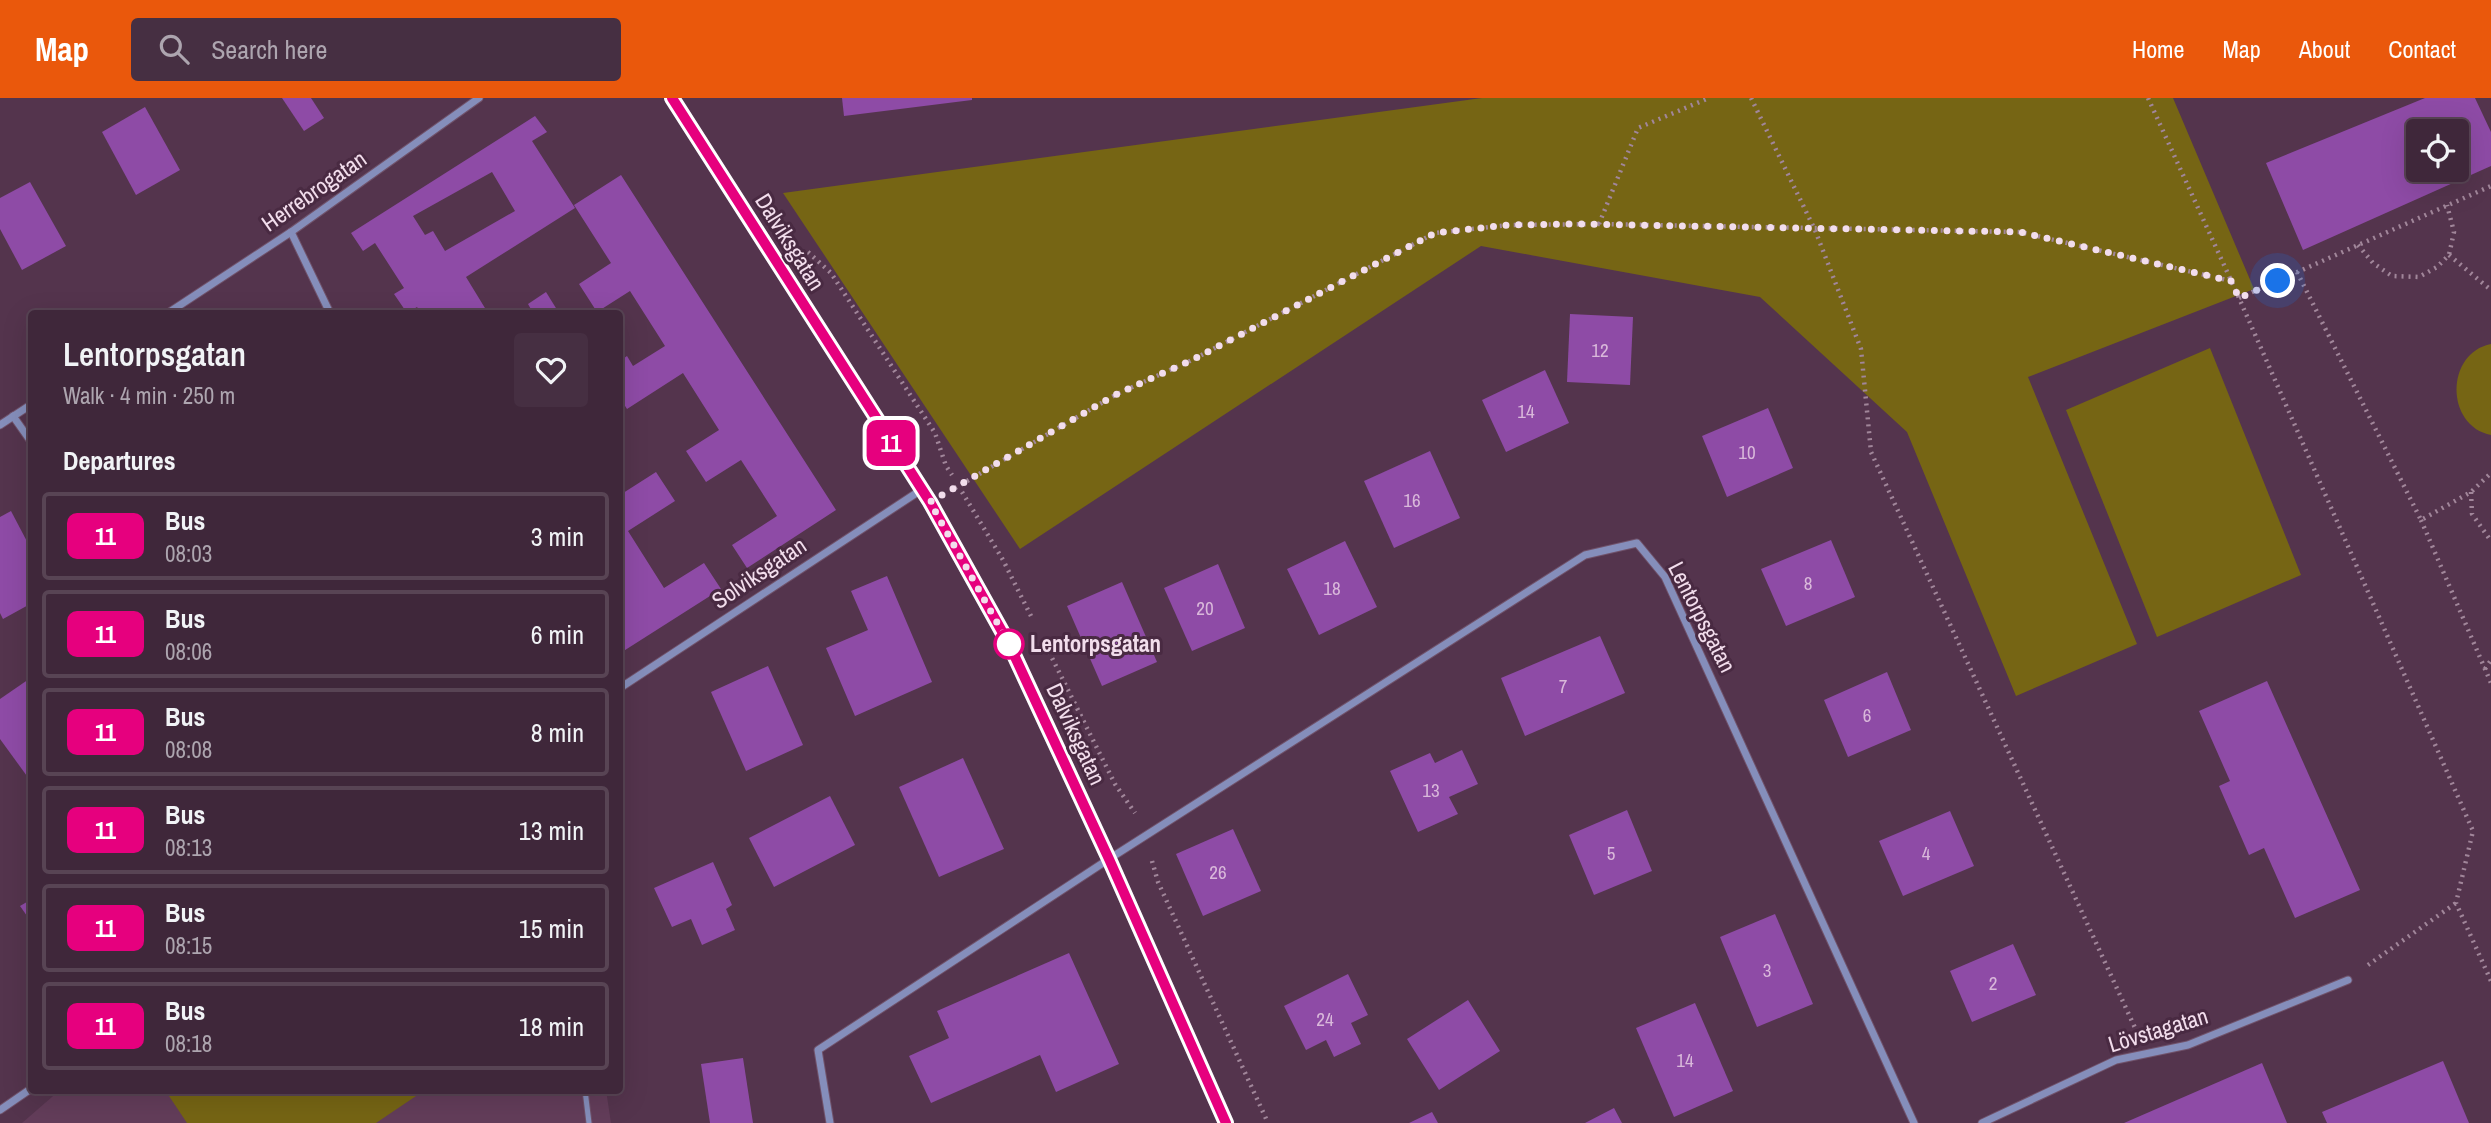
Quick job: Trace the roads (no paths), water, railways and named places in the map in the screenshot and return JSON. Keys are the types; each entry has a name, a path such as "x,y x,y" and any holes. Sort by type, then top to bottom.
{"street":[{"name":"Herrebrogatan","path":"173,310 291,232 479,98"},
{"name":"Dalviksgatan","path":"672,98 930,502 1009,644 1109,859 1226,1123"},
{"path":"291,232 329,310"},
{"path":"0,425 28,407"},
{"path":"13,416 28,437"},
{"name":"Solviksgatan","path":"623,686 921,490"},
{"name":"Lentorpsgatan","path":"830,1123 818,1050 1109,859 1585,555 1637,543 1665,577 1914,1123"},
{"name":"Lövstagatan","path":"1982,1123 2116,1060 2188,1045 2348,980"},
{"path":"0,1110 28,1091"}],"lane":[{"path":"585,1094 589,1123"}],"place":[{"name":"Lentorpsgatan","path":"1009,644"}]}
